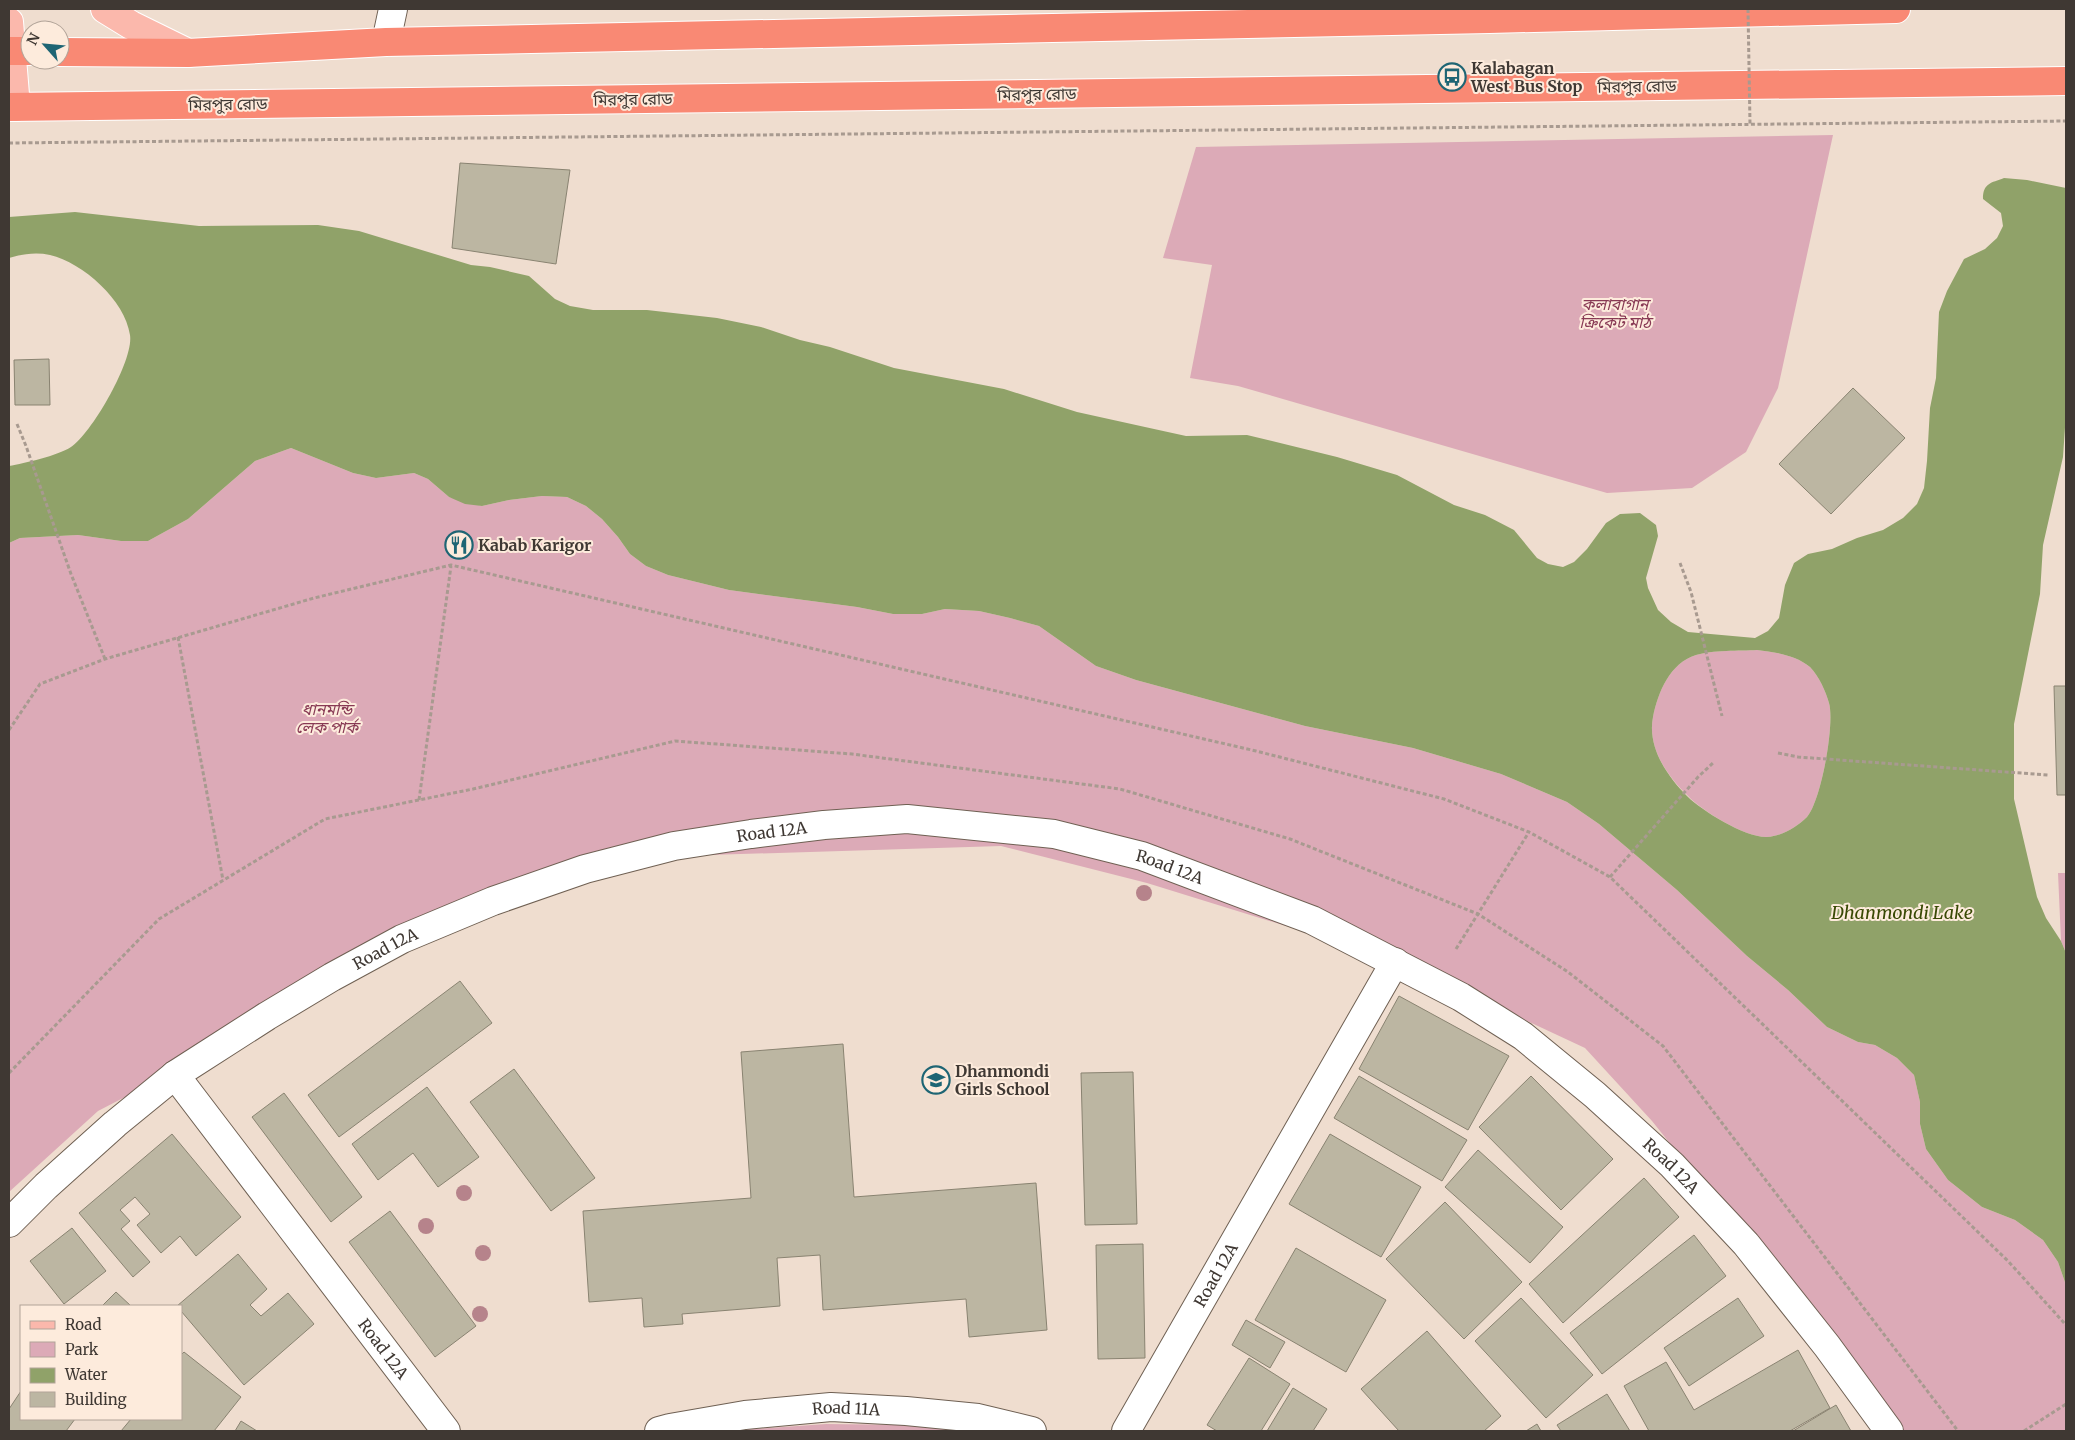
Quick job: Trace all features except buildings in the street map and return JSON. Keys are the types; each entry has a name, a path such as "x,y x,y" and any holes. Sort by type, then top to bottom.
{"highway":[{"path":"70,52 188,52 386,42 1207,17 1896,9"},
{"name":"মিরপুর রোড","path":"13,107 2066,81"}],"main road":[{"path":"105,9 131,26 188,52"},
{"path":"9,22 17,51 13,107"}],"street":[{"path":"386,42 393,9"},
{"name":"Road 12A","path":"9,1223 46,1186 108,1130 175,1075 332,977 402,939 493,901 585,869 674,846 824,825 907,819 1054,834 1142,856 1226,886 1312,920 1461,998 1523,1036 1595,1095 1672,1165 1746,1244 1827,1346 1889,1431"},
{"name":"Road 12A","path":"1126,1431 1395,962"},
{"name":"Road 12A","path":"175,1075 446,1431"},
{"name":"Road 11A","path":"659,1431 745,1415 831,1407 906,1410 978,1418 1032,1431"}],"path":[{"path":"1748,9 1750,124"},
{"path":"9,143 2066,121"},
{"path":"17,424 71,574 105,659"},
{"path":"1680,563 1691,592 1722,716"},
{"path":"419,800 451,565"},
{"path":"9,730 40,684 105,659 314,598 451,565 1256,751 1444,799 1529,832 1610,877 2008,1261 2066,1325"},
{"path":"178,637 223,880"},
{"path":"9,1073 159,918 325,819 473,789 675,741 852,754 1120,789 1290,840 1478,914 1568,972 1662,1046 1958,1431"},
{"path":"1778,753 1798,757 2030,772 2048,775"},
{"path":"1610,877 1698,777 1714,762"},
{"path":"1456,949 1529,832"},
{"path":"2024,1431 2066,1404"}],"green space":[{"name":"কলাবাগান ক্রিকেট মাঠ","path":"1833,135 1778,388 1746,452 1692,488 1607,493 1238,386 1190,378 1212,265 1163,258 1196,147"},
{"name":"ধানমন্ডি লেক পার্ক","path":"291,448 353,473 376,478 414,473 428,479 449,497 482,506 542,496 567,497 586,506 602,519 630,554 646,566 668,575 729,590 857,607 893,614 922,614 945,609 979,611 1039,626 1096,666 1136,680 1305,726 1413,748 1501,774 1567,802 1599,824 1677,890 1747,956 1788,990 1827,1027 1858,1042 1875,1045 1897,1058 1914,1075 1920,1102 1920,1124 1926,1149 1948,1180 1982,1207 2015,1220 2043,1240 2058,1262 2066,1285 2066,1431 1901,1431 1652,1121 1585,1048 1396,960 1147,883 1001,846 583,859 98,1111 9,1192 9,543 20,538 78,535 121,541 148,541 188,519 255,461"},
{"path":"1757,650 1792,657 1810,667 1824,689 1830,713 1828,744 1822,779 1812,808 1807,817 1799,824 1784,833 1767,837 1758,836 1736,828 1703,809 1688,796 1660,760 1653,739 1652,728 1655,707 1662,689 1672,672 1687,659 1703,653 1718,651"},
{"path":"2058,873 2066,873 2066,953 2061,941"},
{"path":"826,1424 913,1425 995,1431 725,1431"}],"water":[{"name":"Dhanmondi Lake","path":"2004,178 2027,180 2066,188 2066,413 2063,457 2043,545 2040,594 2014,724 2014,799 2037,897 2046,918 2061,941 2066,953 2066,1285 2058,1262 2043,1240 2015,1220 1982,1207 1948,1180 1926,1149 1920,1124 1920,1102 1914,1075 1897,1058 1875,1045 1858,1042 1827,1027 1788,990 1747,956 1677,890 1599,824 1567,802 1501,774 1413,748 1305,726 1136,680 1096,666 1039,626 1010,618 979,611 945,609 922,614 893,614 857,607 729,590 668,575 646,566 630,554 602,519 586,506 567,497 542,496 482,506 465,504 449,497 428,479 414,473 376,478 353,473 291,448 255,461 188,519 148,541 121,541 78,535 20,538 9,543 9,466 58,453 71,447 80,439 100,412 119,378 129,346 130,335 120,309 111,296 76,266 63,259 45,254 19,255 9,258 9,217 75,212 199,226 318,225 359,231 471,265 490,267 529,276 555,299 570,306 593,310 647,310 717,318 761,327 894,368 1004,389 1077,412 1186,436 1247,435 1337,457 1397,475 1454,505 1485,515 1514,530 1537,558 1548,564 1563,567 1574,562 1587,549 1606,523 1620,514 1640,513 1656,525 1658,536 1646,578 1648,588 1658,610 1671,622 1688,632 1755,638 1768,631 1779,618 1785,585 1794,563 1808,554 1832,549 1857,538 1883,530 1903,518 1917,504 1924,488 1930,408 1936,378 1939,312 1947,291 1964,259 1985,249 1997,238 2003,226 2001,213 1983,199 1983,194 1989,184","holes":["1757,650 1792,657 1810,667 1824,689 1830,713 1828,744 1822,779 1812,808 1807,817 1799,824 1784,833 1767,837 1758,836 1736,828 1703,809 1687,796 1672,779 1660,760 1653,739 1652,728 1655,707 1662,689 1672,672 1687,659 1710,652"]}],"place":[{"name":"Kalabagan West Bus Stop","path":"1452,77"},
{"name":"Kabab Karigor","path":"459,545"},
{"name":"Dhanmondi Girls School","path":"936,1080"}]}
